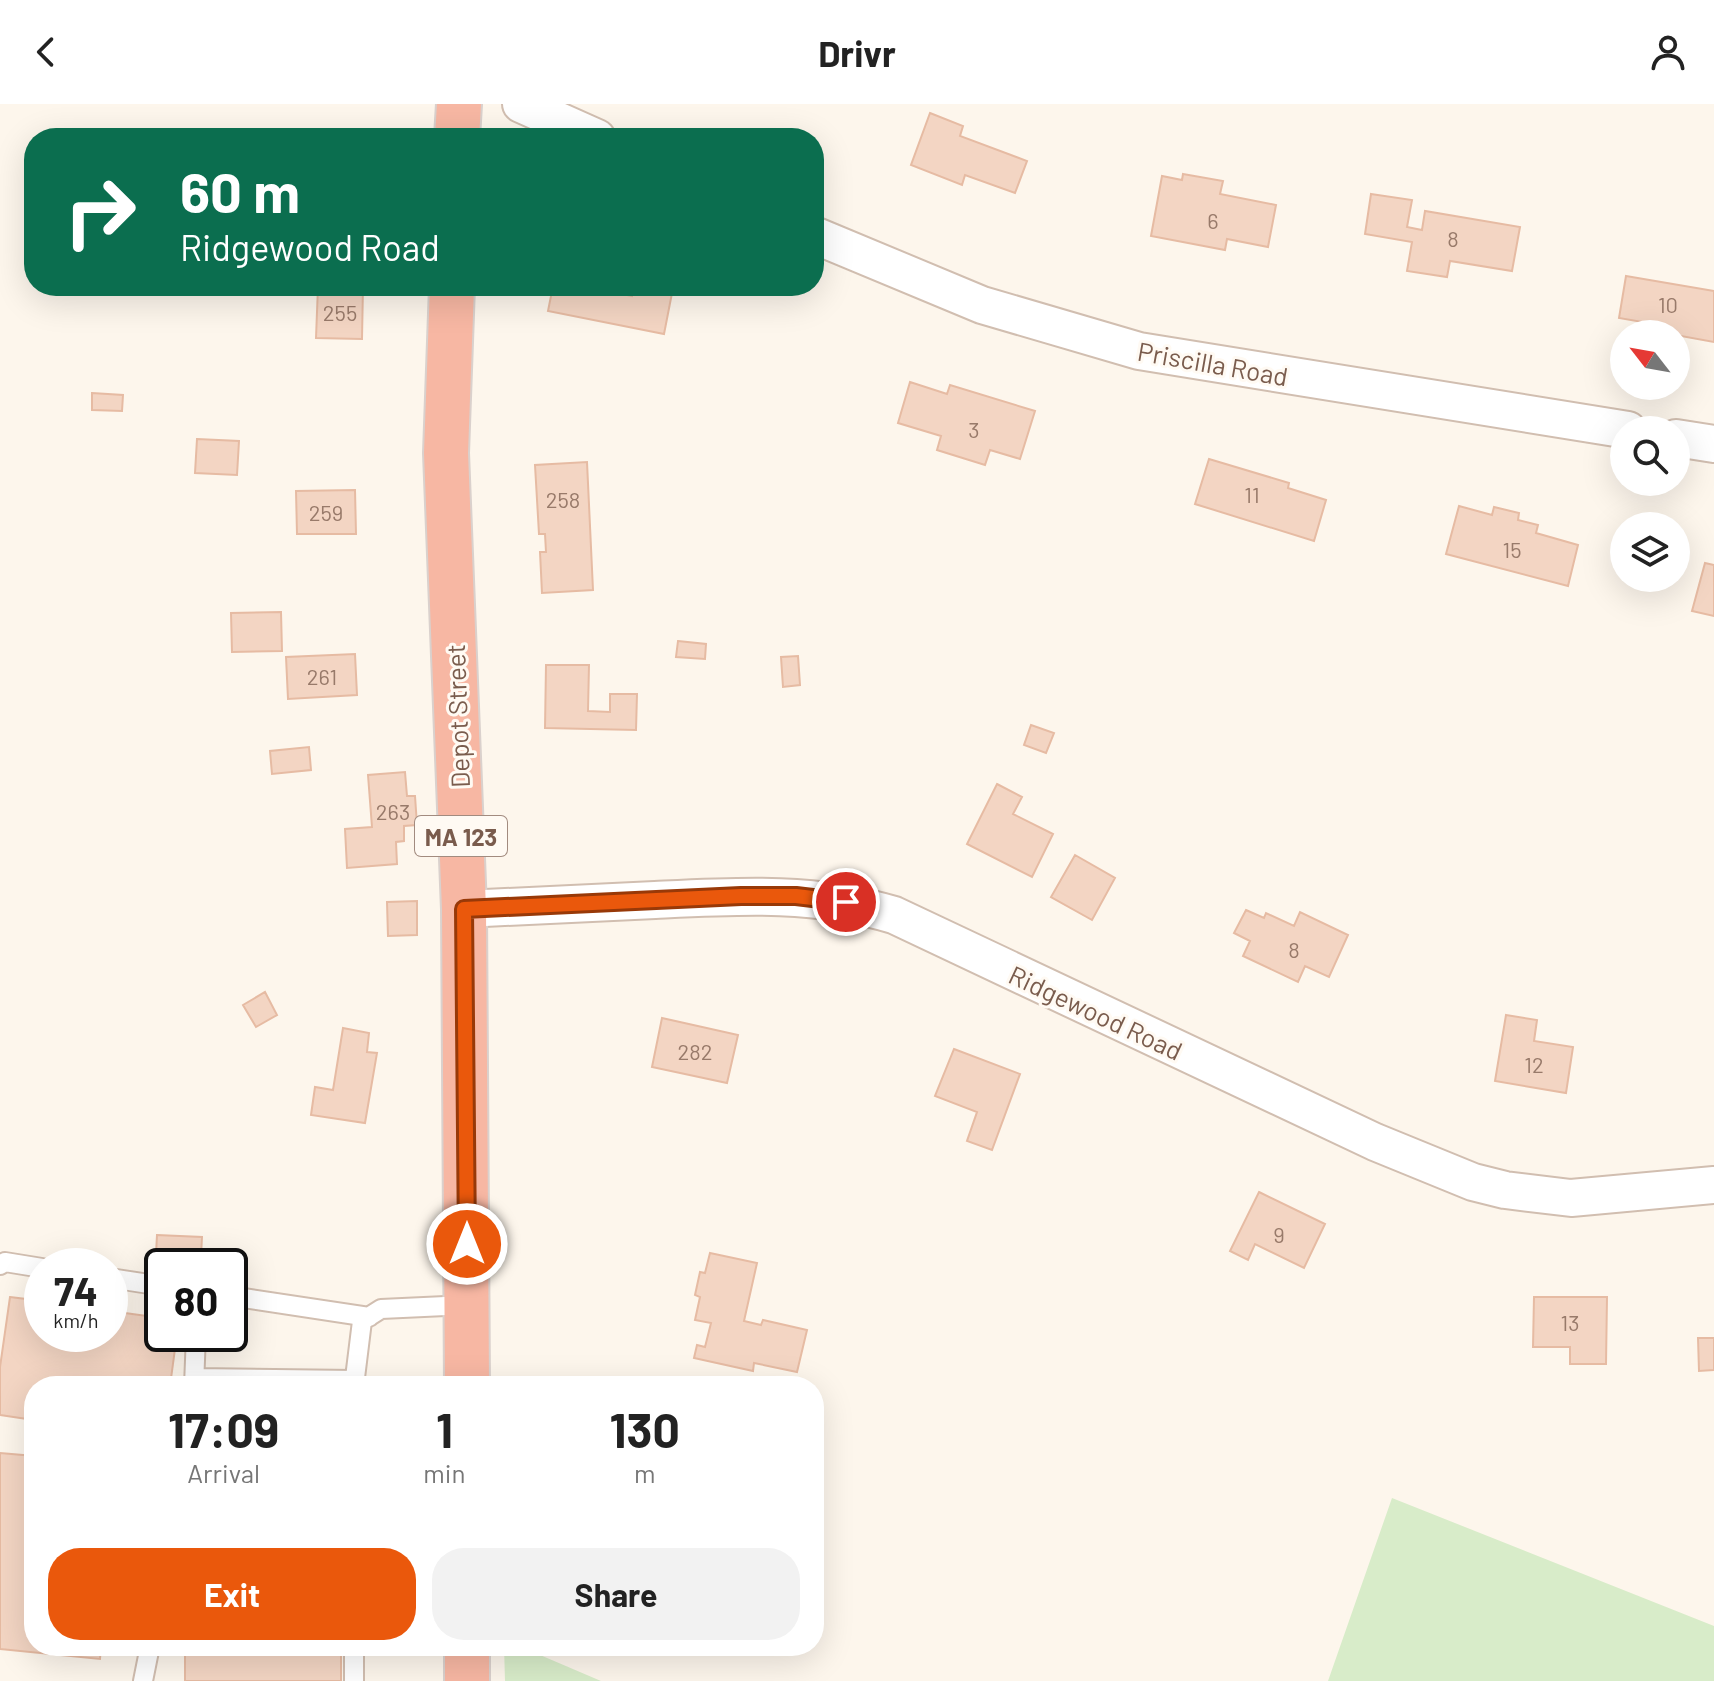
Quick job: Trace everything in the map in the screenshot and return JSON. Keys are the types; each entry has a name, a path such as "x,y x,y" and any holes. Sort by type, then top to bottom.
{"highway":[{"path":"458,128 459,104"},
{"name":"Depot Street","path":"452,296 446,453 464,909 467,1376"},
{"path":"467,1656 467,1681"}],"street":[{"path":"521,104 575,128"},
{"name":"Priscilla Road","path":"824,239 982,305 1139,351 1610,427"},
{"path":"1690,440 1714,444"},
{"name":"Ridgewood Road","path":"464,909 741,896 796,896 846,902 894,915 1361,1136 1473,1182 1571,1198 1714,1185"}],"lane":[{"path":"0,1265 5,1262 24,1265"},
{"path":"248,1299 369,1317"},
{"path":"355,1376 362,1321 381,1309 467,1305"},
{"path":"195,1376 196,1352"},
{"path":"143,1681 148,1656"},
{"path":"354,1656 354,1681"}],"green space":[{"path":"1392,1498 1714,1626 1714,1681 1328,1681"},
{"path":"504,1656 542,1656 601,1681 505,1681"}],"building":[{"path":"930,113 963,126 960,136 1027,161 1015,193 965,175 962,185 911,165"},
{"path":"1183,174 1223,181 1220,194 1276,205 1268,247 1227,239 1225,250 1151,236 1162,176 1182,180"},
{"path":"1371,194 1412,200 1407,227 1422,230 1425,211 1520,227 1512,271 1450,261 1447,277 1407,271 1412,242 1365,234"},
{"path":"1626,276 1714,291 1714,342 1690,338 1690,320 1619,318"},
{"path":"318,296 363,296 362,339 316,338"},
{"path":"551,296 671,296 664,334 548,311"},
{"path":"910,382 947,394 950,385 1035,411 1020,459 990,450 985,465 937,450 941,436 898,423"},
{"path":"92,393 123,395 122,411 92,410"},
{"path":"197,439 239,441 237,475 195,473"},
{"path":"1209,459 1289,483 1288,488 1326,500 1314,541 1195,504"},
{"path":"587,462 593,590 542,593 540,552 546,552 545,534 539,534 535,465"},
{"path":"355,490 356,534 297,534 296,491"},
{"path":"1459,506 1492,515 1494,507 1519,513 1518,520 1538,525 1536,533 1578,545 1568,586 1446,554"},
{"path":"1705,563 1714,565 1714,616 1692,611"},
{"path":"281,612 282,651 232,652 231,613"},
{"path":"678,641 706,644 705,659 676,657"},
{"path":"355,654 357,695 288,699 286,657"},
{"path":"798,656 800,685 783,687 781,657"},
{"path":"546,665 589,665 588,711 610,712 610,694 637,694 636,730 545,728"},
{"path":"1031,725 1054,733 1046,753 1024,745"},
{"path":"309,747 311,770 272,774 270,751"},
{"path":"405,772 407,796 415,796 417,825 404,826 404,841 396,842 397,864 347,868 345,829 372,827 368,775"},
{"path":"997,784 1022,797 1013,814 1053,834 1032,877 967,844"},
{"path":"1075,855 1115,878 1092,920 1051,897"},
{"path":"417,901 417,935 388,936 387,902"},
{"path":"1246,910 1264,918 1266,913 1294,926 1300,912 1348,935 1329,977 1305,966 1298,982 1243,956 1250,941 1234,933"},
{"path":"265,992 277,1015 256,1027 243,1005"},
{"path":"1506,1015 1537,1020 1534,1041 1573,1047 1566,1093 1495,1081"},
{"path":"662,1018 738,1035 727,1083 652,1067"},
{"path":"343,1028 369,1033 367,1052 377,1053 365,1123 311,1115 315,1087 333,1090"},
{"path":"954,1049 1020,1074 992,1150 967,1141 977,1112 935,1096"},
{"path":"1259,1192 1325,1224 1304,1268 1255,1244 1248,1260 1230,1251"},
{"path":"157,1235 202,1237 201,1248 156,1248"},
{"path":"710,1253 757,1263 744,1321 761,1325 763,1320 807,1330 797,1372 754,1363 753,1371 694,1358 697,1345 705,1347 711,1323 695,1320 700,1297 695,1295 700,1272 705,1273"},
{"path":"10,1297 24,1299 24,1352 128,1352 128,1313 144,1316 144,1352 175,1352 171,1376 24,1376 24,1419 0,1415 0,1367"},
{"path":"1534,1297 1607,1297 1606,1364 1570,1364 1570,1347 1533,1347"},
{"path":"1698,1338 1714,1338 1714,1370 1699,1371"},
{"path":"0,1453 24,1455 24,1651 0,1649"},
{"path":"70,1656 100,1656 100,1659"},
{"path":"185,1656 341,1656 341,1681 185,1681"}],"route":[{"path":"467,1244 464,909 741,896 796,896 846,902"}]}
